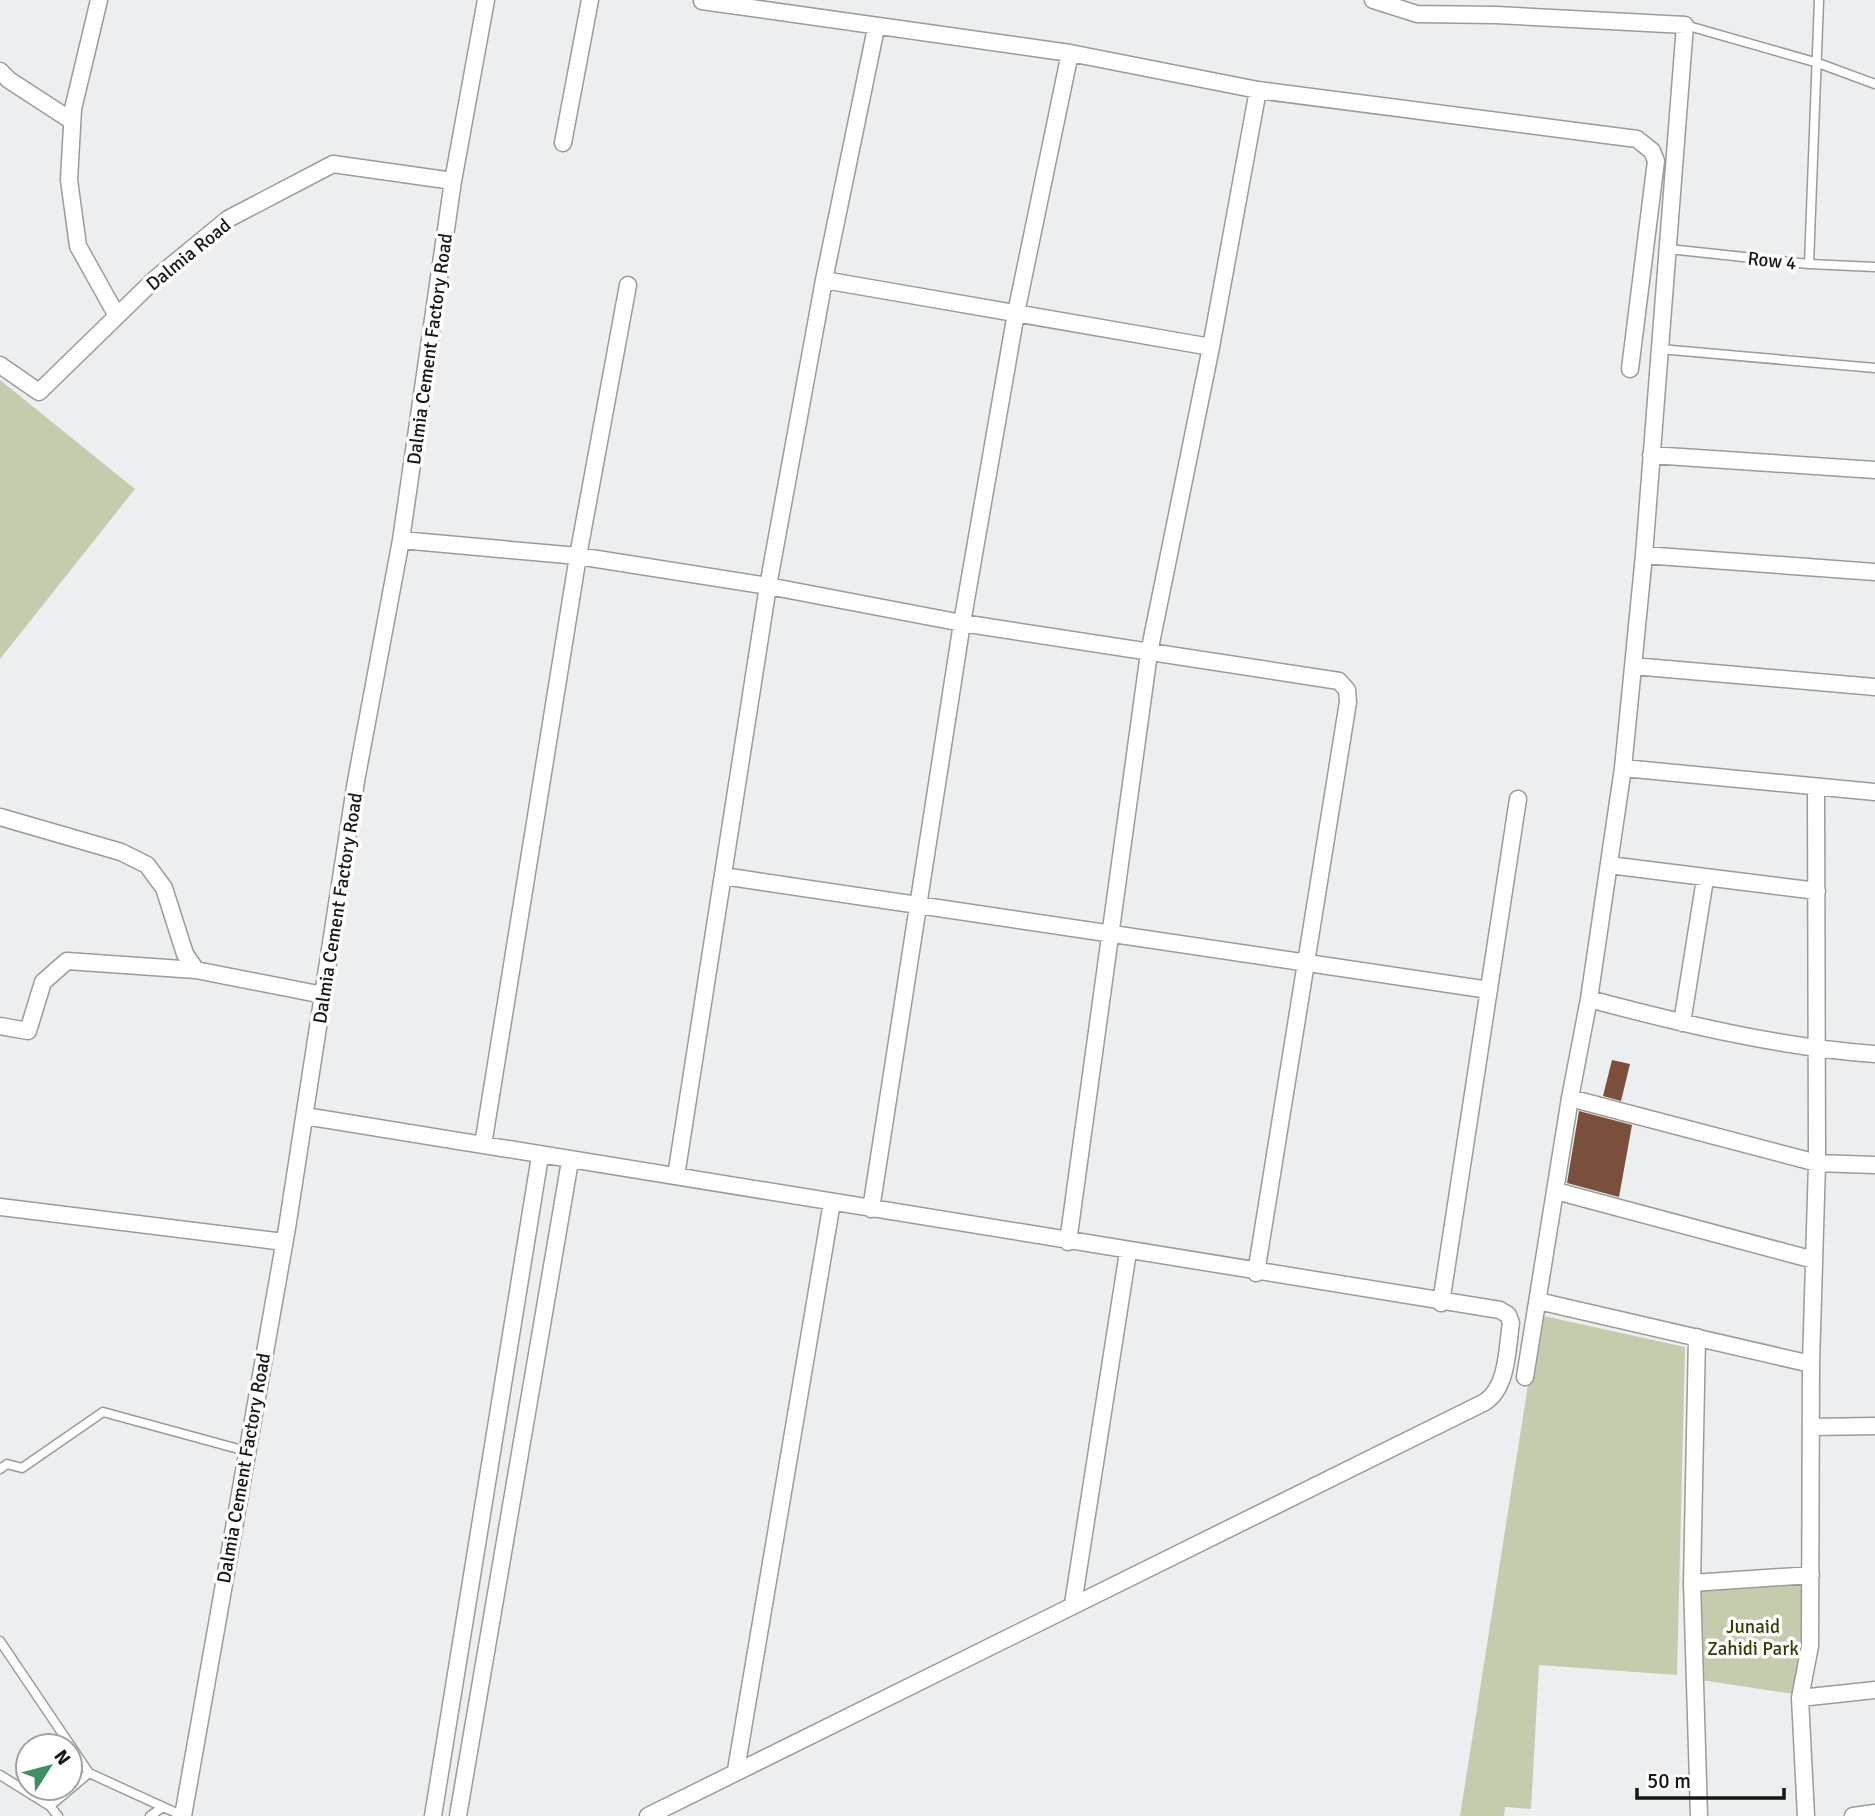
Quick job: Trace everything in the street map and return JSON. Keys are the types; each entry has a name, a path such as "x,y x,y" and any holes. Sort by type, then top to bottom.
{"street":[{"path":"99,0 72,121 69,180 78,246 117,316"},
{"name":"Dalmia Cement Factory Road","path":"183,1816 284,1242 356,781 401,540 453,181 486,0"},
{"path":"563,143 590,0"},
{"path":"1436,14 1446,0"},
{"path":"702,1 876,28 1070,53 1258,90 1637,139 1646,144 1656,161 1630,369"},
{"path":"1383,2 1417,14 1685,25 1644,555 1623,768 1589,999 1570,1098 1525,1377"},
{"path":"676,1177 768,586 824,280 876,28"},
{"path":"871,1209 962,623 1016,313 1070,53"},
{"path":"0,71 9,80 72,121"},
{"path":"1068,1242 1149,653 1211,347 1258,90"},
{"name":"Dalmia Road","path":"0,365 39,392 155,279 228,219 333,164 453,181"},
{"path":"824,280 1211,347"},
{"path":"483,1145 578,556 628,285"},
{"path":"1651,455 1875,470"},
{"path":"401,540 578,556 768,586 962,623 1339,681 1347,691 1348,702 1256,1273"},
{"path":"1644,555 1875,572"},
{"path":"1633,666 1875,687"},
{"path":"1623,768 1875,792"},
{"path":"1806,1816 1800,1698 1810,1646 1811,1364 1817,1163 1816,788"},
{"path":"1441,1303 1518,799"},
{"path":"0,817 121,852 146,865 164,888 185,954 196,970"},
{"path":"1609,865 1817,891"},
{"path":"723,876 1489,990"},
{"path":"1682,1023 1705,879"},
{"path":"0,1026 28,1031 43,982 67,961 196,970 323,995"},
{"path":"1589,999 1682,1023 1817,1050 1875,1054"},
{"path":"1570,1098 1817,1163 1875,1165"},
{"path":"305,1116 1256,1273 1500,1310 1508,1315 1511,1323 1509,1335 1500,1386 1494,1396 648,1816"},
{"path":"433,1816 540,1156"},
{"path":"458,1816 570,1161"},
{"path":"1556,1191 1814,1260"},
{"path":"736,1770 832,1202"},
{"path":"0,1207 284,1242"},
{"path":"1073,1604 1128,1252"},
{"path":"523,1257 552,1264"},
{"path":"1538,1301 1811,1364"},
{"path":"1697,1336 1692,1583 1699,1816"},
{"path":"1812,1427 1875,1426"},
{"path":"1692,1583 1811,1575"},
{"path":"1800,1698 1875,1690"},
{"path":"1853,1816 1875,1813"}],"lane":[{"path":"1809,264 1819,0"},
{"path":"1685,25 1818,63 1875,84"},
{"name":"Row 4","path":"1669,249 1809,264 1875,267"},
{"path":"1660,349 1875,368"},
{"path":"0,1469 7,1464 22,1468 103,1412 246,1451"},
{"path":"0,1641 89,1773 183,1816"},
{"path":"50,1806 89,1773"},
{"path":"0,1775 50,1806 58,1816"},
{"path":"150,1816 163,1807"}],"green space":[{"path":"0,380 135,489 0,659"},
{"path":"1539,1315 1685,1347 1677,1675 1539,1665 1531,1809 1505,1807 1504,1816 1460,1816"},
{"name":"Junaid Zahidi Park","path":"1804,1584 1804,1644 1794,1694 1701,1680 1699,1589"}],"building":[{"path":"1612,1060 1630,1064 1621,1101 1603,1096"},
{"path":"1579,1111 1632,1125 1619,1197 1567,1183"}]}
